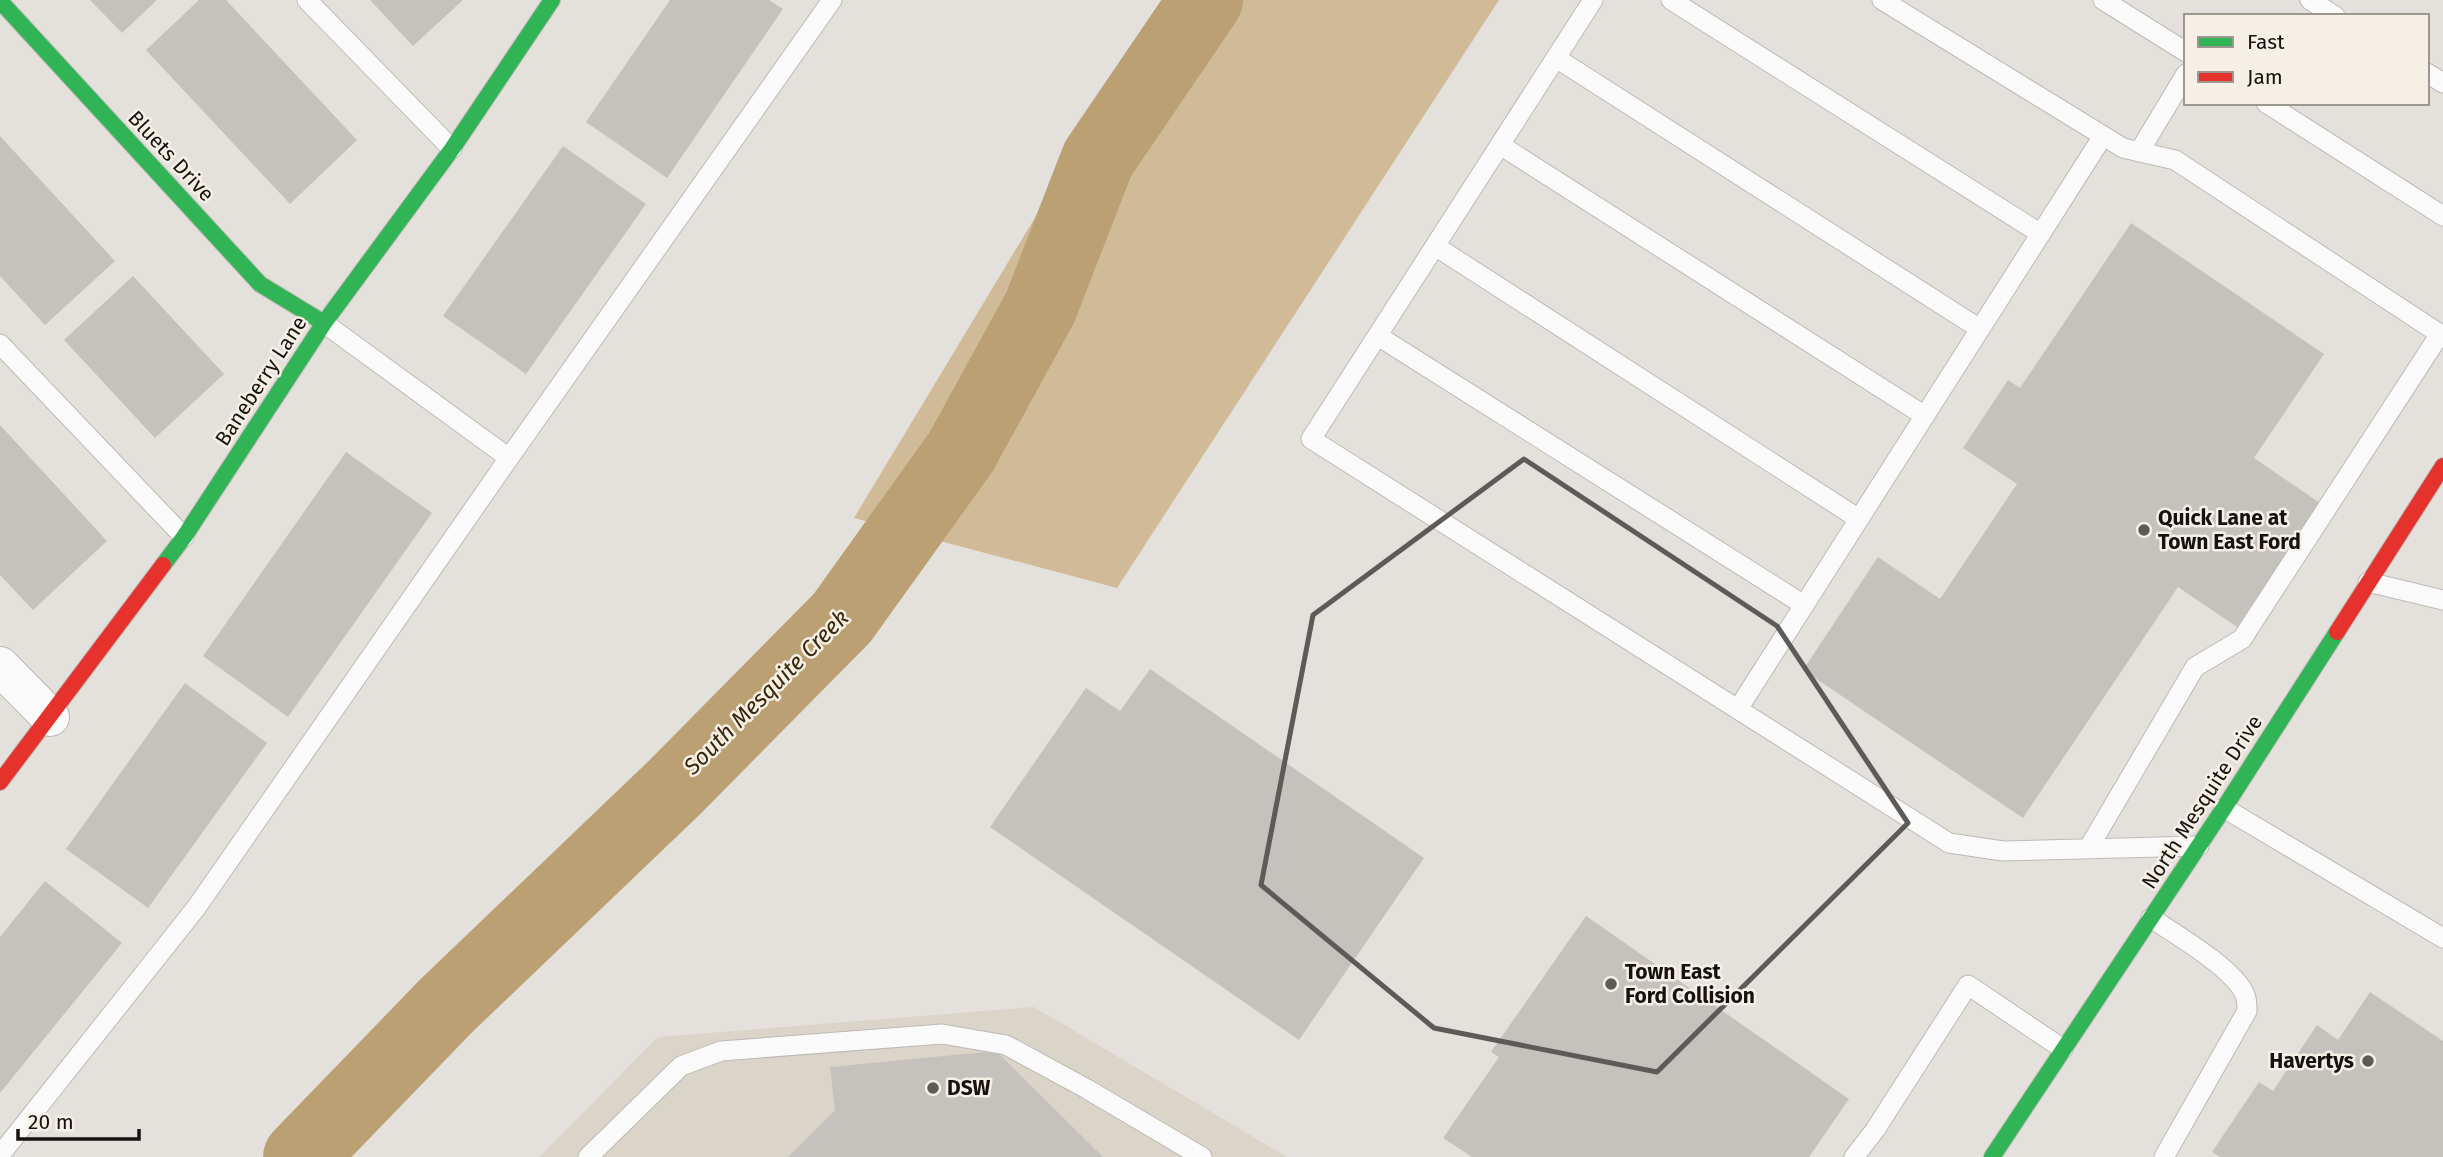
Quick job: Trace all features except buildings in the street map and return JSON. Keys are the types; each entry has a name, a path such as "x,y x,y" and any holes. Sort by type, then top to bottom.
{"street":[{"name":"Baneberry Lane","path":"0,782 184,537 324,323 452,149 552,0"},
{"name":"Bluets Drive","path":"0,1 260,284 324,323"},
{"name":"North Mesquite Drive","path":"1992,1157 2224,808 2443,466"},
{"path":"0,666 50,717"}],"lane":[{"path":"307,0 452,149"},
{"path":"0,1155 196,908 832,0"},
{"path":"1592,0 1311,439 1949,843 2003,850 2199,846"},
{"path":"1671,0 2041,233"},
{"path":"1882,0 2123,148 2175,160 2442,335 2242,639 2195,667 2088,849"},
{"path":"2103,0 2184,51"},
{"path":"2310,0 2332,14"},
{"path":"1556,58 1980,329"},
{"path":"2138,152 2184,77"},
{"path":"2269,105 2443,216"},
{"path":"1738,709 2103,136"},
{"path":"1500,145 1925,416"},
{"path":"1435,246 1859,519"},
{"path":"324,323 509,458"},
{"path":"1378,337 1804,605"},
{"path":"0,344 184,537"},
{"path":"2368,582 2443,600"},
{"path":"2224,808 2443,938"},
{"path":"2151,918 2210,957 2232,977 2245,995 2247,1012 2164,1157"},
{"path":"1854,1157 1875,1130 1968,985 2063,1049"},
{"path":"588,1157 681,1066 721,1051 942,1034 1006,1045 1202,1157"}],"highlighted area":[{"path":"1524,459 1777,626 1908,823 1657,1072 1434,1028 1261,885 1313,615"}],"shaded area":[{"path":"1166,0 1499,0 1117,588 854,518"},
{"path":"1034,1007 1287,1157 539,1157 658,1037"}],"waterway":[{"name":"South Mesquite Creek","path":"300,1157 446,1006 675,787 842,618 961,452 1040,308 1098,159 1206,0"}],"traffic: fast":[{"path":"163,565 324,323 452,149 552,0"},
{"path":"0,1 260,284 324,323"},
{"path":"1992,1157 2224,808 2337,632"}],"traffic: jam":[{"path":"2337,632 2443,466"},
{"path":"0,782 163,565"}],"place":[{"name":"Quick Lane at Town East Ford","path":"2144,530"},
{"name":"Town East Ford Collision","path":"1611,984"},
{"name":"Havertys","path":"2368,1061"},
{"name":"DSW","path":"933,1088"}]}
